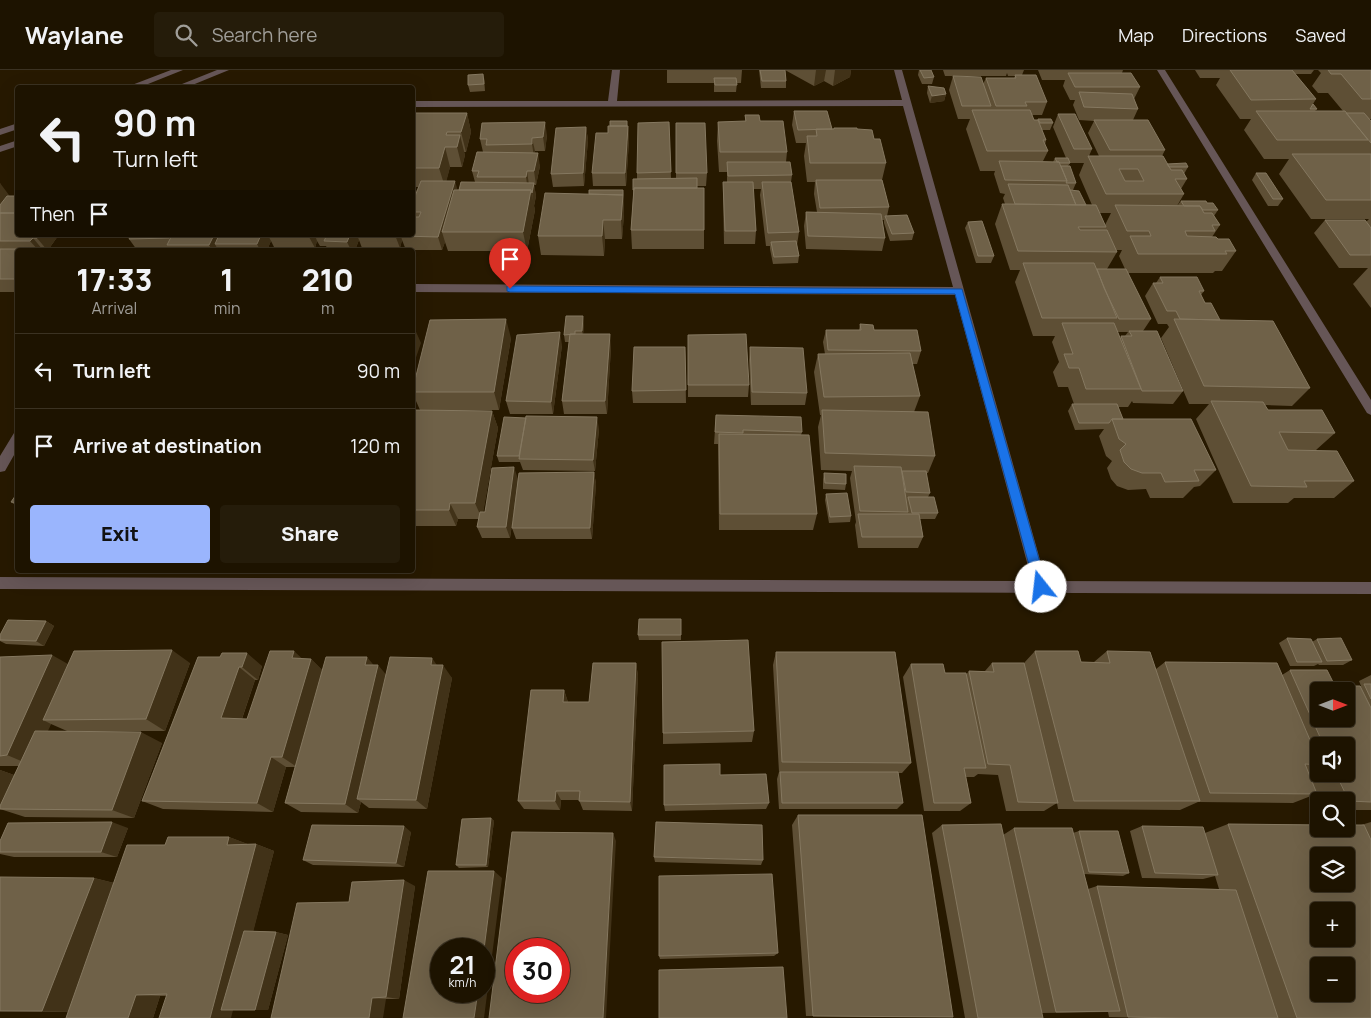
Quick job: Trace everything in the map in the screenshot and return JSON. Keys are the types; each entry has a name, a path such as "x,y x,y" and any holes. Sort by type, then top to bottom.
{"street":[{"path":"136,85 179,70"},
{"path":"184,85 225,70"},
{"path":"612,104 616,70"},
{"path":"898,70 1041,587"},
{"path":"1161,70 1371,410"},
{"path":"415,104 907,104"},
{"path":"0,132 15,127"},
{"path":"0,149 15,144"},
{"path":"415,288 959,291"},
{"path":"0,467 15,441"},
{"path":"0,583 1371,588"}],"building":[{"path":"760,70 785,70 786,81 762,81"},
{"path":"920,70 931,70 934,77 924,78"},
{"path":"1230,70 1292,70 1316,99 1251,100"},
{"path":"1328,70 1371,70 1371,99 1362,99 1341,74 1331,74"},
{"path":"1068,73 1131,73 1140,87 1075,87"},
{"path":"483,74 484,84 468,85 468,75"},
{"path":"1015,75 1036,75 1047,102 1025,102 1027,106 996,106 986,78 1016,78"},
{"path":"953,76 981,77 991,106 962,106"},
{"path":"714,78 736,78 737,85 715,85"},
{"path":"928,86 944,88 946,94 932,96"},
{"path":"1079,92 1132,94 1138,109 1084,107"},
{"path":"1313,104 1317,109 1310,109"},
{"path":"972,110 1030,110 1034,120 1038,120 1048,151 987,151"},
{"path":"794,111 827,111 832,129 798,130"},
{"path":"1256,111 1345,111 1368,140 1277,140"},
{"path":"415,113 467,113 461,132 447,132 446,135 460,135 457,147 445,147 439,168 415,168"},
{"path":"1346,113 1364,113 1371,121 1371,143"},
{"path":"1058,114 1075,114 1092,149 1074,149"},
{"path":"745,115 759,115 760,121 783,121 787,152 720,152 718,122 746,121"},
{"path":"1038,119 1051,119 1053,123 1040,123"},
{"path":"1094,120 1148,120 1165,150 1110,150"},
{"path":"610,121 627,121 627,126 610,126"},
{"path":"545,122 543,137 532,138 532,144 486,145 487,139 480,139 482,123"},
{"path":"669,122 671,172 637,173 638,123"},
{"path":"676,123 705,123 707,173 676,173"},
{"path":"608,126 628,126 625,173 592,173 596,133 608,133"},
{"path":"586,127 583,173 551,174 556,128"},
{"path":"816,129 872,130 874,139 880,139 886,163 810,163 807,136 817,136"},
{"path":"477,152 538,153 534,171 527,171 526,177 477,177 479,171 472,171"},
{"path":"1292,154 1371,154 1371,200 1326,200"},
{"path":"1088,156 1163,156 1171,170 1182,170 1187,179 1175,179 1184,194 1106,194","holes":["1119,169 1138,169 1144,181 1125,181"]},
{"path":"1055,158 1068,158 1070,163 1057,162"},
{"path":"999,161 1059,162 1067,181 1005,180"},
{"path":"727,162 790,162 792,175 728,176"},
{"path":"1186,163 1188,167 1169,167 1167,164"},
{"path":"1061,166 1070,166 1076,183 1066,183 1067,181"},
{"path":"1256,173 1266,173 1283,199 1273,199"},
{"path":"697,178 697,188 634,188 633,190 633,179"},
{"path":"816,180 882,180 889,207 820,208"},
{"path":"421,181 455,181 438,237 415,236 415,217 419,217 421,212 415,212 415,196"},
{"path":"461,182 534,183 532,193 531,190 459,190"},
{"path":"723,182 753,182 756,231 725,231"},
{"path":"762,182 791,182 799,232 768,233"},
{"path":"1008,184 1068,185 1076,205 1015,204"},
{"path":"634,188 704,188 704,230 631,230"},
{"path":"454,190 531,190 523,232 442,232"},
{"path":"589,190 623,190 623,195 589,194"},
{"path":"1070,190 1079,191 1086,205 1076,205"},
{"path":"545,193 623,195 621,220 603,220 602,236 538,236"},
{"path":"7,196 15,196 14,213 0,213 0,205"},
{"path":"1181,201 1206,201 1207,203 1213,203 1218,210 1203,210 1200,206 1184,206"},
{"path":"1002,204 1096,205 1106,227 1078,227 1080,230 1107,230 1117,252 1018,251"},
{"path":"1115,205 1200,206 1204,213 1212,213 1220,225 1212,225 1215,231 1185,231 1187,236 1229,239 1236,251 1225,251 1227,254 1138,254 1130,236 1151,236 1149,231 1127,231"},
{"path":"806,212 881,214 885,238 808,236"},
{"path":"0,213 15,213 15,237 38,237 30,241 0,241"},
{"path":"907,215 914,233 892,234 885,216"},
{"path":"1325,220 1365,220 1371,228 1371,255 1350,255"},
{"path":"982,221 994,256 978,256 968,222"},
{"path":"130,237 170,237 169,238 129,239"},
{"path":"171,237 213,237 209,245 167,245"},
{"path":"218,237 260,237 257,244 215,244"},
{"path":"326,237 349,237 347,242 324,241"},
{"path":"796,241 799,256 774,257 771,242"},
{"path":"0,249 15,249 15,279 0,279"},
{"path":"1023,263 1094,263 1117,318 1042,318"},
{"path":"1097,269 1126,269 1151,319 1119,319"},
{"path":"1160,277 1197,277 1204,291 1199,291 1205,303 1211,303 1220,320 1180,319 1176,311 1167,311 1153,283 1163,283"},
{"path":"566,316 583,316 582,331 575,331 575,334 564,335"},
{"path":"506,319 494,392 415,392 415,380 430,320"},
{"path":"1174,319 1273,321 1310,388 1204,386"},
{"path":"1062,323 1114,323 1141,389 1086,389 1079,368 1069,368 1064,354 1073,354"},
{"path":"860,324 873,325 874,330 917,330 921,351 828,350 826,330 861,330"},
{"path":"1129,331 1157,331 1183,391 1142,391 1121,336 1132,336"},
{"path":"560,332 551,402 506,401 517,335"},
{"path":"570,334 610,334 605,401 562,401"},
{"path":"746,334 749,385 688,385 688,335"},
{"path":"634,347 685,347 686,390 632,391"},
{"path":"750,347 803,348 807,393 752,392"},
{"path":"910,353 920,396 824,397 818,354"},
{"path":"1211,401 1263,402 1268,410 1322,410 1335,433 1279,432 1288,450 1337,451 1354,481 1304,481 1307,487 1251,486"},
{"path":"1072,404 1117,404 1123,419 1112,419 1109,423 1079,423"},
{"path":"415,410 492,411 475,503 450,503 449,510 415,510"},
{"path":"822,410 928,412 935,456 825,453"},
{"path":"716,415 801,417 802,432 743,430 743,433 715,432"},
{"path":"526,416 597,417 593,460 519,459"},
{"path":"504,417 526,418 519,456 497,456"},
{"path":"1112,419 1191,419 1216,470 1194,470 1199,481 1165,482 1161,473 1142,473 1131,469 1124,462 1120,450 1126,444 1119,439"},
{"path":"719,434 809,435 817,514 720,514"},
{"path":"854,466 901,467 908,512 860,511"},
{"path":"514,467 506,527 477,527 480,512 485,512 492,468"},
{"path":"902,471 926,471 930,493 906,492"},
{"path":"594,472 590,528 512,528 519,473"},
{"path":"824,473 846,474 846,484 825,483"},
{"path":"847,493 851,516 830,517 826,494"},
{"path":"908,497 934,497 938,513 912,513"},
{"path":"858,514 919,514 923,537 862,537"},
{"path":"639,619 681,619 681,635 638,635"},
{"path":"8,620 46,621 36,641 0,640 0,635"},
{"path":"1287,638 1311,639 1322,662 1297,662"},
{"path":"1341,638 1352,660 1327,661 1317,639"},
{"path":"748,640 754,731 663,733 662,642"},
{"path":"172,650 146,719 43,720 74,651"},
{"path":"270,651 294,651 292,658 311,659 282,757 271,757 257,803 142,801 198,657 220,657 222,653 247,653 242,667 239,667 221,718 247,719"},
{"path":"1035,651 1078,651 1081,662 1110,663 1107,651 1150,652 1200,801 1074,801"},
{"path":"776,652 895,652 911,763 782,762"},
{"path":"52,655 7,755 0,756 0,657"},
{"path":"326,657 367,657 365,665 378,665 345,804 285,803"},
{"path":"390,657 432,658 431,665 443,665 416,800 357,799"},
{"path":"1165,662 1277,663 1310,740 1310,764 1305,764 1310,782 1312,782 1316,792 1310,792 1310,794 1210,793"},
{"path":"593,663 636,663 630,802 579,801 580,791 556,791 555,801 518,801 531,690 564,690 563,702 589,702"},
{"path":"992,663 1024,663 1058,803 1018,802 1010,765 988,764 969,671 994,672"},
{"path":"911,664 943,664 945,673 966,673 986,768 964,768 971,803 934,803"},
{"path":"1290,670 1327,670 1333,682 1310,682 1310,715"},
{"path":"1364,684 1371,684 1371,699"},
{"path":"1355,686 1360,686 1371,708 1371,802 1355,801 1355,792 1345,792 1340,782 1355,782 1355,737 1320,737 1316,728 1355,728"},
{"path":"35,731 141,732 112,810 0,809"},
{"path":"720,764 720,775 766,774 769,803 664,805 664,765"},
{"path":"780,772 898,772 903,803 782,803"},
{"path":"798,815 922,815 953,1017 813,1016"},
{"path":"491,818 486,865 456,865 462,819"},
{"path":"112,822 101,852 0,852 0,841 8,823"},
{"path":"656,822 762,825 763,860 654,857"},
{"path":"1001,824 1043,1018 978,1018 942,825"},
{"path":"1228,824 1310,825 1310,837 1355,837 1355,825 1364,825 1371,840 1371,1018 1297,1018"},
{"path":"312,825 404,826 396,863 303,860"},
{"path":"1142,826 1203,827 1218,875 1155,873"},
{"path":"1014,828 1072,828 1120,1011 1056,1012"},
{"path":"1079,831 1118,831 1129,873 1089,872"},
{"path":"512,832 613,833 603,1018 489,1018 491,1003 495,1003 495,969"},
{"path":"168,837 229,837 227,845 256,844 210,1018 159,1018 167,994 136,995 128,1018 66,1018 127,845 165,845"},
{"path":"428,871 494,871 485,938 430,938 430,1003 476,1003 474,1018 403,1018"},
{"path":"772,874 778,953 659,956 659,876"},
{"path":"0,877 94,878 42,1011 0,1011"},
{"path":"404,880 386,997 372,998 369,1018 271,1018 297,903 349,902 352,882"},
{"path":"1097,886 1236,890 1278,1018 1128,1017"},
{"path":"244,931 276,932 255,1010 221,1010"},
{"path":"783,967 787,1018 659,1018 659,970"}],"route":[{"path":"510,289 959,291 1041,587"}]}
